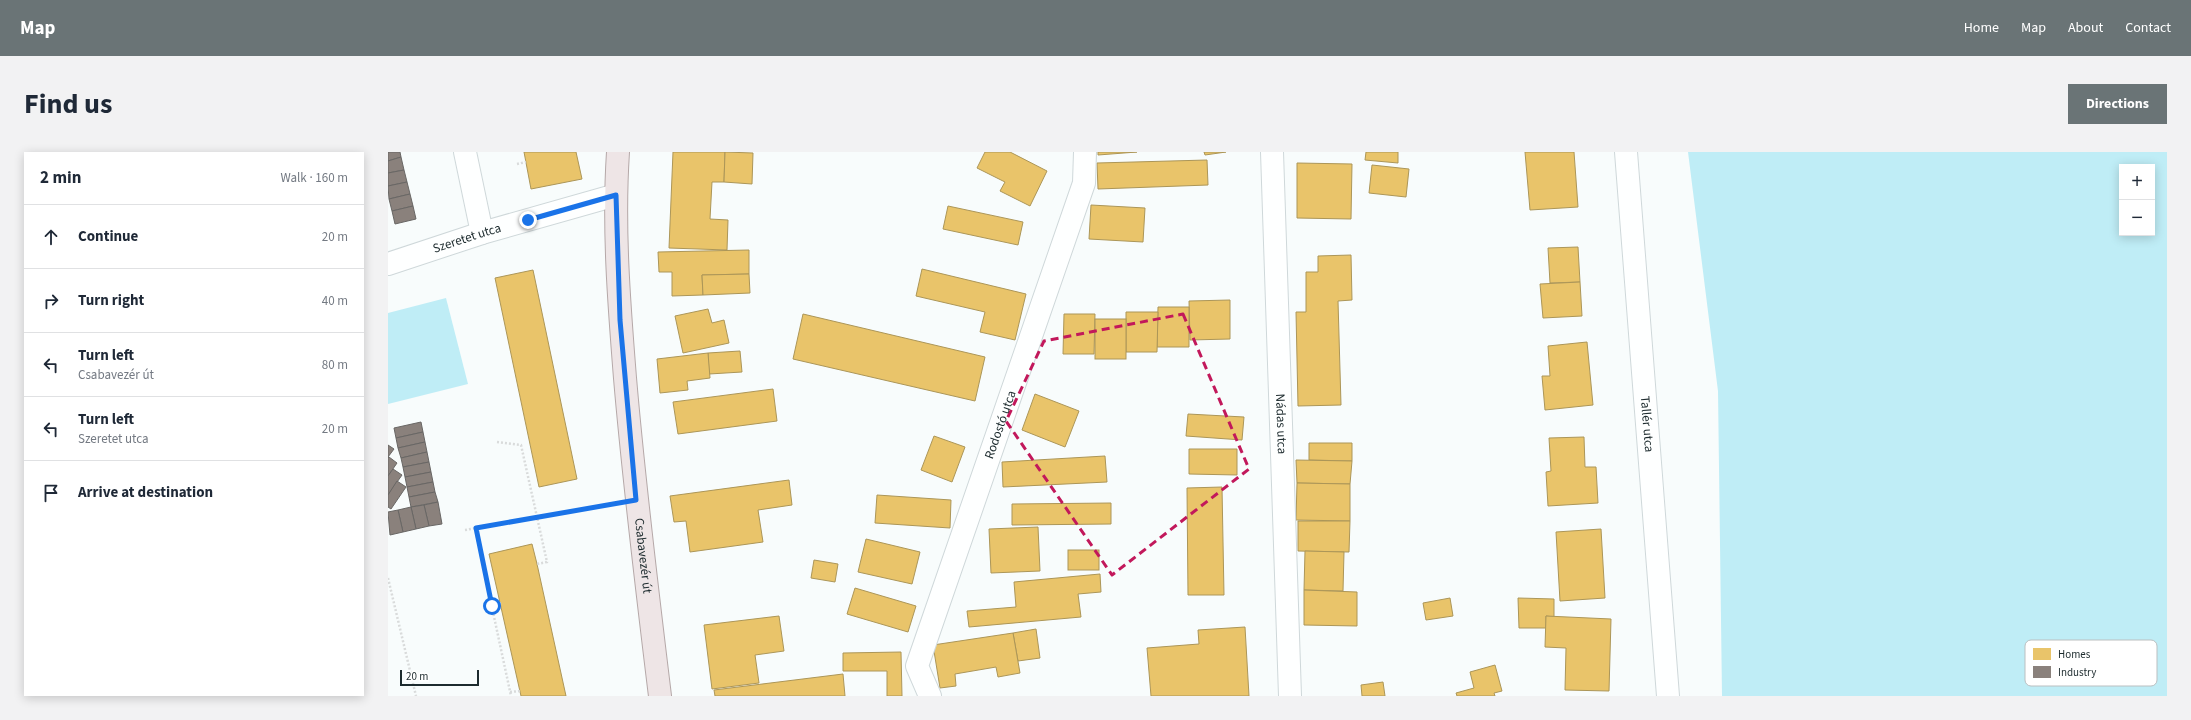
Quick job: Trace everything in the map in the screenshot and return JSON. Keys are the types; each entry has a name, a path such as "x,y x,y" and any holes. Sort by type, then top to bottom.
{"main road":[{"name":"Csabavezér út","path":"618,152 616,195 620,320 636,500 660,696"}],"street":[{"path":"465,152 482,233"},
{"name":"Rodostó utca","path":"930,696 917,666 1084,183 1085,152"},
{"name":"Nádas utca","path":"1272,152 1290,696"},
{"name":"Tallér utca","path":"1626,152 1668,696"},
{"name":"Szeretet utca","path":"388,264 482,233 616,195"}],"path":[{"path":"517,164 526,162"},
{"path":"497,442 521,446 547,562 537,564"},
{"path":"465,530 636,500"},
{"path":"476,528 511,696"},
{"path":"388,578 416,696"},
{"path":"492,606 501,603"},
{"path":"510,692 520,691"}],"highlighted area":[{"path":"1183,314 1249,469 1112,575 1006,421 1044,341"}],"shaded area":[{"path":"1688,152 2167,152 2167,696 1722,696 1718,391"},
{"path":"446,298 468,384 388,404 388,313"}],"building: Homes":[{"path":"524,152 576,152 582,179 531,189"},
{"path":"673,152 725,152 724,182 712,182 710,219 728,220 727,250 669,248"},
{"path":"725,152 753,153 752,184 724,182"},
{"path":"985,152 1010,152 1047,171 1030,206 1000,191 1005,182 977,168"},
{"path":"1098,152 1137,152 1098,155"},
{"path":"1204,152 1226,152 1205,155"},
{"path":"1366,152 1398,152 1398,163 1365,160"},
{"path":"1525,152 1574,152 1578,207 1530,210"},
{"path":"1207,160 1208,185 1098,189 1097,163"},
{"path":"1297,163 1352,164 1351,219 1297,218"},
{"path":"1372,165 1409,169 1406,197 1369,193"},
{"path":"1091,205 1145,208 1143,242 1089,239"},
{"path":"948,206 1023,222 1018,245 943,229"},
{"path":"1578,247 1580,282 1550,283 1548,248"},
{"path":"749,250 749,274 702,275 703,295 672,296 672,272 659,272 658,252"},
{"path":"1351,255 1352,300 1338,301 1341,405 1298,406 1296,312 1306,312 1306,272 1318,272 1318,256"},
{"path":"922,269 1026,294 1015,340 980,332 985,312 916,296"},
{"path":"533,270 577,479 539,487 495,278"},
{"path":"749,274 750,293 703,295 702,275"},
{"path":"1580,282 1582,316 1543,318 1540,284"},
{"path":"1230,300 1230,339 1190,340 1189,301"},
{"path":"1158,307 1189,307 1189,347 1157,347"},
{"path":"708,309 712,323 724,320 729,343 683,353 675,316"},
{"path":"1126,312 1158,312 1157,352 1126,352"},
{"path":"803,314 985,357 975,401 793,359"},
{"path":"1064,314 1095,314 1094,354 1063,354"},
{"path":"1095,319 1126,319 1126,359 1095,359"},
{"path":"1587,342 1593,405 1545,410 1542,376 1550,376 1548,346"},
{"path":"740,351 742,372 709,374 708,353"},
{"path":"708,353 710,378 687,381 688,390 660,393 657,359"},
{"path":"773,389 777,421 678,434 673,402"},
{"path":"1035,394 1079,411 1065,447 1022,430"},
{"path":"1188,414 1244,417 1242,440 1186,436"},
{"path":"934,436 965,447 952,482 921,470"},
{"path":"1584,437 1585,467 1596,467 1598,503 1548,506 1546,472 1551,471 1549,438"},
{"path":"1309,443 1352,443 1352,461 1309,460"},
{"path":"1189,449 1237,449 1237,475 1189,474"},
{"path":"1105,456 1107,482 1003,487 1002,462"},
{"path":"1296,460 1352,461 1350,484 1297,483"},
{"path":"789,480 792,505 758,510 763,542 690,552 686,521 674,522 670,496"},
{"path":"1297,483 1350,484 1350,521 1296,520"},
{"path":"1222,487 1224,595 1188,595 1187,488"},
{"path":"877,495 951,500 950,528 875,523"},
{"path":"1111,503 1111,524 1012,525 1012,504"},
{"path":"1298,521 1350,521 1349,552 1298,551"},
{"path":"1038,527 1040,571 991,573 989,529"},
{"path":"1601,529 1605,598 1560,601 1556,532"},
{"path":"866,539 920,552 912,584 858,572"},
{"path":"532,544 566,696 521,696 489,554"},
{"path":"1068,550 1099,550 1099,570 1068,570"},
{"path":"1305,551 1344,552 1343,591 1304,590"},
{"path":"814,560 838,564 835,582 811,578"},
{"path":"1100,574 1101,592 1078,594 1081,617 969,627 967,611 1016,607 1014,582"},
{"path":"855,588 916,606 908,632 847,614"},
{"path":"1304,590 1357,592 1357,626 1304,625"},
{"path":"1450,598 1453,616 1426,620 1423,603"},
{"path":"1518,598 1554,599 1554,617 1546,616 1546,628 1519,628"},
{"path":"779,616 784,651 755,655 759,683 712,689 704,625"},
{"path":"1546,616 1611,619 1609,691 1565,690 1566,648 1545,647"},
{"path":"1245,627 1249,696 1151,696 1147,648 1199,644 1198,630"},
{"path":"1036,629 1040,658 1018,661 1013,633"},
{"path":"1013,633 1020,673 998,677 996,667 955,674 956,686 940,688 933,645"},
{"path":"901,652 902,696 887,696 887,671 843,671 843,653"},
{"path":"1495,665 1502,691 1494,693 1495,696 1457,696 1456,693 1474,688 1470,672"},
{"path":"843,674 845,696 715,696 714,690"},
{"path":"1383,682 1385,696 1362,696 1361,685"}],"building: Industry":[{"path":"388,152 400,152 401,157 388,161"},
{"path":"401,157 404,170 388,173 388,161"},
{"path":"404,170 407,182 388,186 388,173"},
{"path":"407,182 410,194 389,199 388,186"},
{"path":"410,194 413,206 392,211 389,199"},
{"path":"413,206 416,219 395,224 392,211"},
{"path":"421,422 423,432 396,438 394,428"},
{"path":"423,432 425,442 398,448 396,438"},
{"path":"425,442 427,452 401,458 398,448"},
{"path":"388,445 394,449 388,457"},
{"path":"427,452 429,462 403,467 401,458"},
{"path":"389,457 397,463 388,476 388,458"},
{"path":"429,462 431,472 405,477 403,467"},
{"path":"393,469 402,475 388,495 388,476"},
{"path":"431,472 433,482 407,487 405,477"},
{"path":"397,481 406,487 391,509 388,507 388,495"},
{"path":"433,482 435,492 409,497 407,487"},
{"path":"435,492 438,502 411,507 409,497"},
{"path":"438,502 442,524 429,526 424,505"},
{"path":"424,505 429,526 416,529 411,507"},
{"path":"411,507 416,529 403,532 398,510"},
{"path":"398,510 403,532 390,535 388,512"}],"route":[{"path":"492,606 476,528 636,500 632,471 620,320 616,195 528,220"}]}
